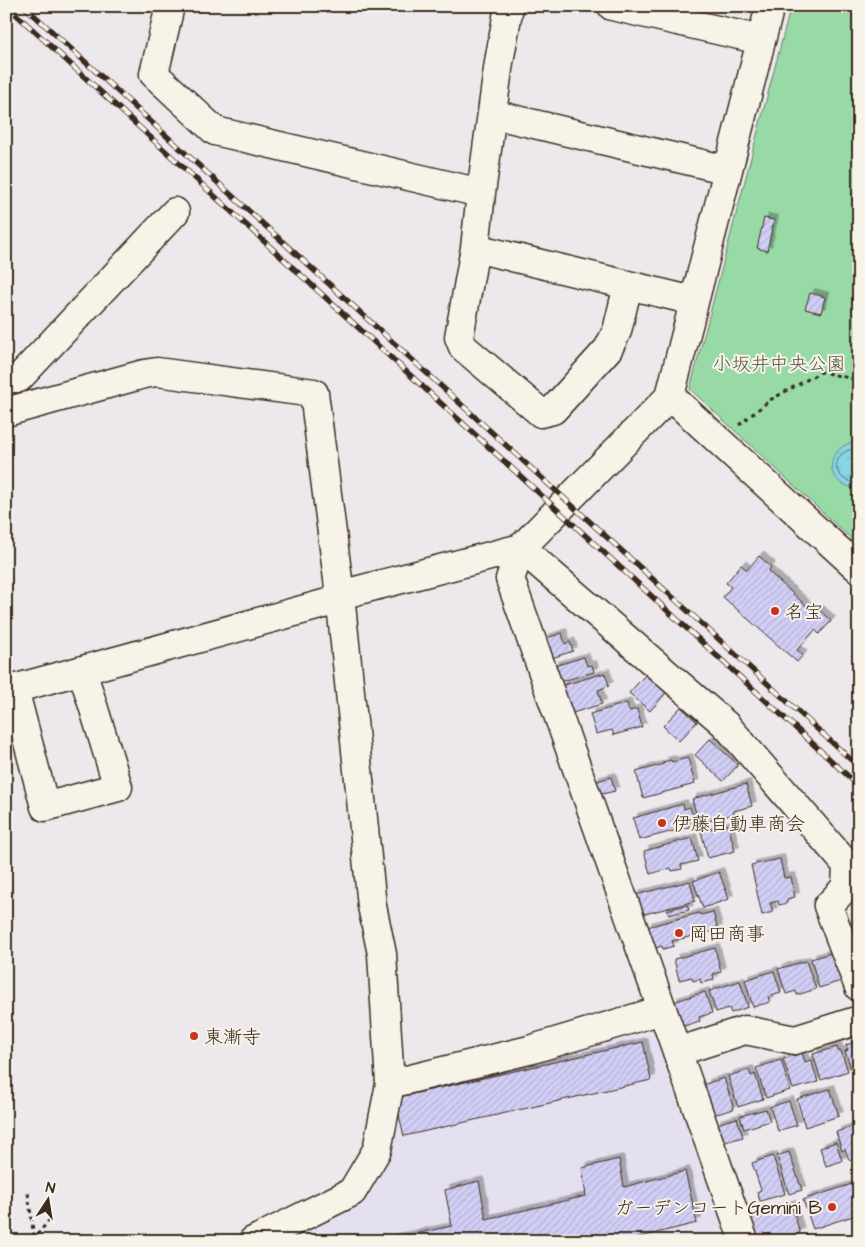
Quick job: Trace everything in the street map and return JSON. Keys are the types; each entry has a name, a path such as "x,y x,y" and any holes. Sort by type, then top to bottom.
{"street":[{"path":"170,6 154,74 215,131 480,193"},
{"path":"509,6 480,193 475,248 459,337 461,342 463,346 541,413 552,410 608,349 617,331 628,285"},
{"path":"612,6 761,40"},
{"path":"744,1241 510,579 522,548 670,396 770,6"},
{"path":"492,114 728,170"},
{"path":"175,212 19,378 9,377 14,410 157,372 314,393 340,595 372,906 382,954 390,1084 377,1150 352,1192 253,1241"},
{"path":"475,248 694,301"},
{"path":"670,396 859,569"},
{"path":"82,670 118,787 45,807 10,690 82,670 330,602 340,595 522,548"},
{"path":"522,548 726,725 853,864 846,887 828,906 859,987"},
{"path":"390,1084 529,1050 662,1010"},
{"path":"677,1052 745,1030 795,1040 859,1020"}],"path":[{"path":"722,444 735,428 770,400 821,372 859,380"},
{"path":"28,1193 33,1240"},
{"path":"33,1240 51,1218"}],"shaded area":[{"path":"662,1031 732,1241 284,1241 338,1206 386,1092"}],"green space":[{"name":"小坂井中央公園","path":"791,6 859,6 859,546 690,389"}],"water":[{"path":"850,443 859,443 859,488 849,487 840,483 832,470 832,462 835,455 841,448"}],"building":[{"path":"764,218 774,220 767,251 757,248"},
{"path":"810,293 825,297 821,313 805,309"},
{"name":"名宝","path":"759,556 771,567 768,571 814,613 818,609 831,621 819,634 815,630 797,650 803,655 797,662 723,597 731,587 726,583 741,565 747,570"},
{"path":"562,633 565,644 570,642 573,651 552,658 544,639"},
{"path":"584,657 587,666 592,665 594,672 559,682 554,666"},
{"path":"648,672 670,688 650,711 629,693"},
{"path":"605,673 609,686 598,690 602,704 569,714 560,686"},
{"path":"627,703 629,711 637,709 642,727 614,735 612,730 596,734 590,714"},
{"path":"681,707 697,722 679,741 663,726"},
{"path":"710,739 738,765 723,781 695,755"},
{"path":"688,758 695,784 643,798 636,772 664,764 663,762"},
{"path":"611,777 615,791 598,795 594,782"},
{"path":"746,784 752,806 734,811 734,814 699,824 692,799"},
{"name":"伊藤自動車商会","path":"683,804 684,809 690,807 694,819 688,820 689,827 639,840 633,818"},
{"path":"728,825 735,851 708,858 701,831"},
{"path":"692,838 698,861 681,865 682,869 672,871 671,868 650,874 644,851"},
{"path":"780,859 784,878 791,877 795,897 787,899 787,903 779,905 778,901 770,903 773,912 762,915 751,865"},
{"path":"719,872 729,899 703,908 693,881"},
{"path":"690,881 695,901 641,915 635,895"},
{"path":"687,905 689,910 669,915 667,910"},
{"name":"岡田商事","path":"713,912 718,930 672,941 674,946 663,949 662,946 652,949 647,927 699,913 700,915"},
{"path":"715,948 721,972 713,974 714,980 701,983 700,979 693,981 692,977 679,980 674,959"},
{"path":"838,951 846,975 840,978 841,981 819,988 811,959"},
{"path":"806,961 816,989 797,995 796,991 786,994 778,969"},
{"path":"774,971 781,993 768,997 770,1002 753,1007 745,980"},
{"path":"740,981 748,1007 731,1013 729,1008 716,1012 709,991"},
{"path":"705,992 712,1013 699,1017 700,1021 681,1027 673,1002"},
{"path":"859,1041 859,1069 852,1071 845,1051 848,1050 846,1045"},
{"path":"643,1042 651,1080 404,1136 395,1098"},
{"path":"837,1047 838,1051 841,1051 848,1071 821,1080 813,1054"},
{"path":"802,1053 805,1062 811,1060 818,1082 793,1089 783,1059"},
{"path":"781,1060 790,1090 766,1098 756,1068"},
{"path":"749,1070 751,1076 755,1074 763,1099 738,1107 728,1076"},
{"path":"724,1078 734,1109 710,1116 701,1090 706,1088 705,1084"},
{"path":"830,1089 839,1116 805,1127 797,1099"},
{"path":"789,1101 797,1125 778,1131 770,1107"},
{"path":"766,1109 770,1121 744,1129 740,1116"},
{"path":"737,1118 743,1137 722,1143 716,1124"},
{"path":"859,1124 859,1157 849,1160 845,1149 842,1151 836,1132"},
{"path":"836,1142 842,1161 826,1166 820,1148"},
{"path":"789,1152 802,1190 789,1194 777,1156"},
{"path":"773,1156 785,1194 760,1201 757,1192 761,1190 752,1163"},
{"path":"619,1159 624,1187 685,1171 697,1223 624,1241 381,1241 452,1226 445,1190 479,1181 486,1219 586,1196 582,1168"},
{"name":"ガーデンコートGemini B","path":"858,1182 859,1214 813,1229 803,1200"},
{"path":"791,1204 800,1233 777,1241 758,1241 750,1217"}],"railway":[{"path":"7,6 859,786"},
{"path":"24,6 859,767"}],"place":[{"name":"名宝","path":"775,611"},
{"name":"伊藤自動車商会","path":"662,823"},
{"name":"岡田商事","path":"679,933"},
{"name":"東漸寺","path":"194,1036"},
{"name":"ガーデンコートGemini B","path":"832,1207"}]}
